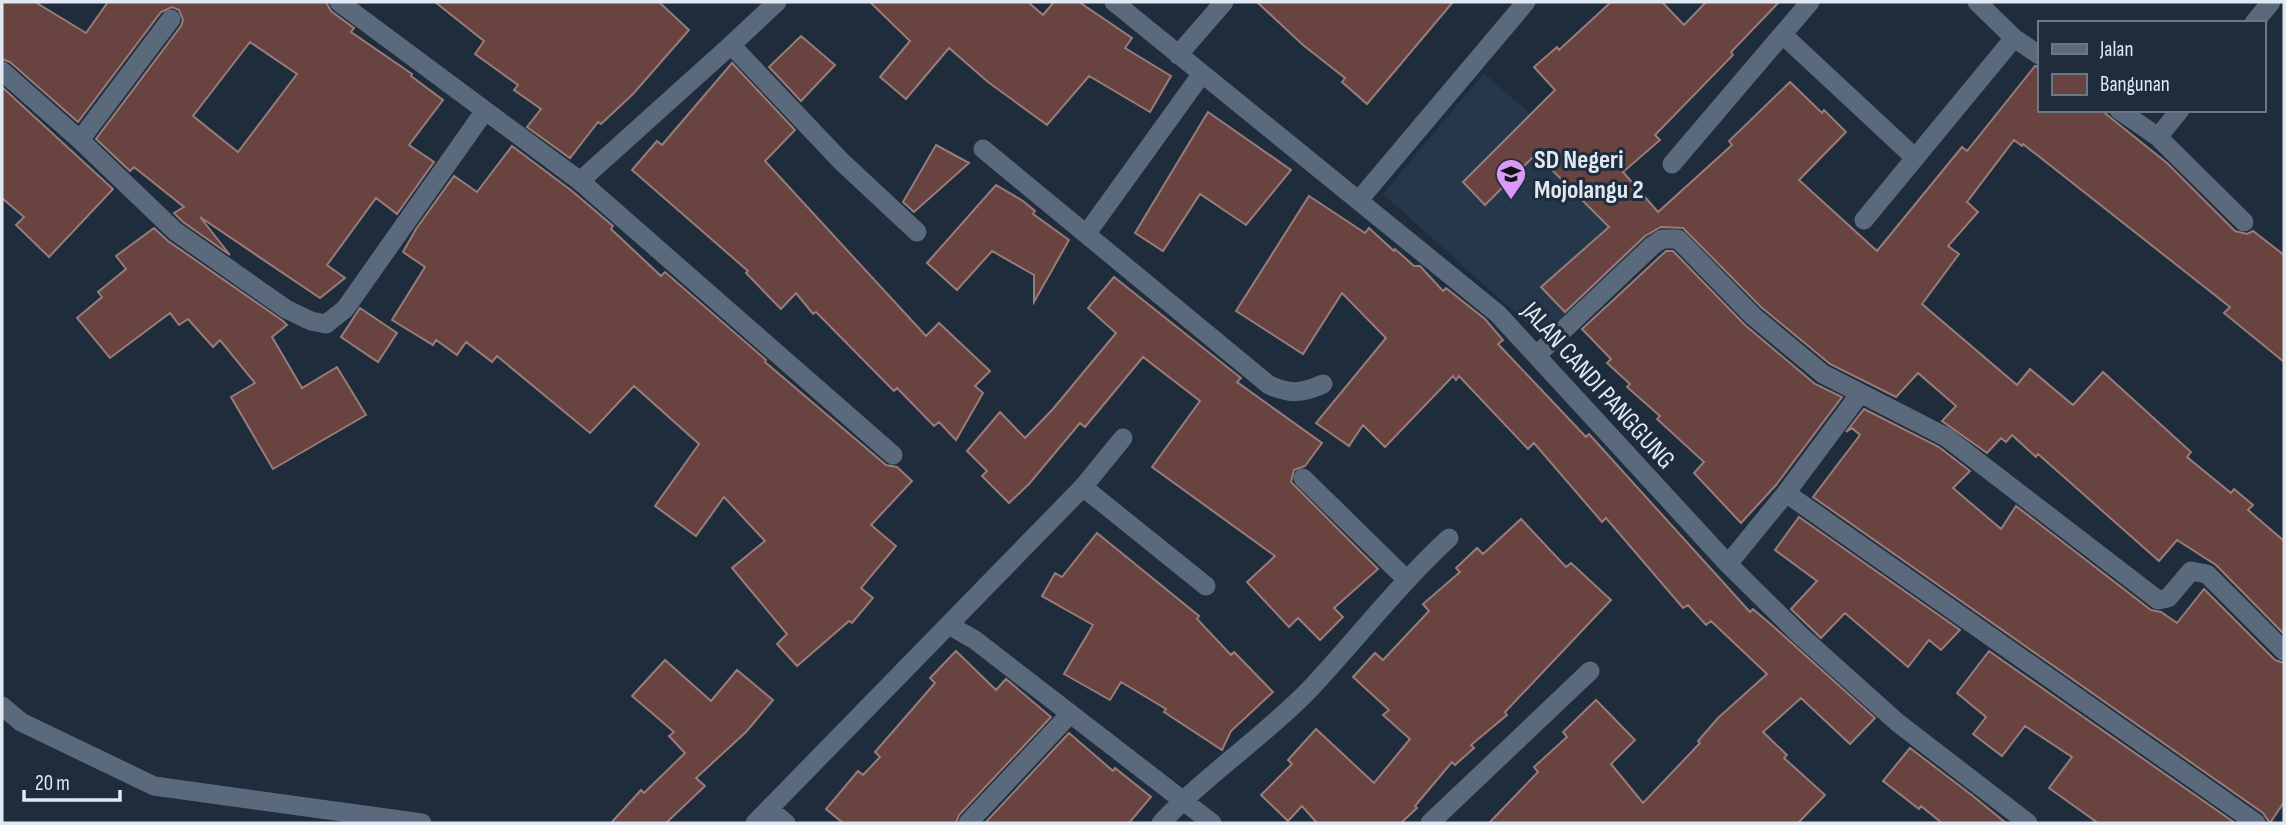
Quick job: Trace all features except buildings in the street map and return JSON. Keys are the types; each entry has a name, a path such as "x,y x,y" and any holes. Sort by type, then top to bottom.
{"street":[{"path":"339,2 580,181 892,455"},
{"path":"580,181 777,2"},
{"name":"JALAN CANDI PANGGUNG","path":"1114,2 1498,314 1538,354 1728,564 1898,723 2028,823"},
{"path":"1178,55 1224,2"},
{"path":"1359,200 1526,2"},
{"path":"1672,164 1810,2"},
{"path":"1976,2 2014,38 2038,54"},
{"path":"2255,21 2271,2"},
{"path":"80,140 171,19"},
{"path":"1783,35 1913,156"},
{"path":"1864,220 1913,156 2014,38"},
{"path":"731,45 841,161 917,232"},
{"path":"2,71 176,231 286,309 311,321 326,324 345,309 484,112"},
{"path":"1087,233 1201,75"},
{"path":"2122,112 2158,137 2244,222"},
{"path":"2158,137 2178,112"},
{"path":"983,149 1269,385 1288,393 1304,393 1322,384"},
{"path":"1538,354 1652,246 1662,239 1678,239 1753,316 1822,374 1946,437 2158,600 2168,598 2191,571 2207,574 2265,635 2284,651"},
{"path":"1728,564 1786,493 1859,395"},
{"path":"786,823 762,816 1083,488 1123,438"},
{"path":"1303,478 1405,578"},
{"path":"1083,488 1206,586"},
{"path":"1786,493 2256,823"},
{"path":"1161,823 1182,800 1306,692 1405,578 1449,538"},
{"path":"948,625 975,640 1212,823"},
{"path":"1430,823 1590,671"},
{"path":"2,706 21,722 154,786 422,823"},
{"path":"968,823 1070,714"}],"shaded area":[{"name":"SD Negeri Mojolangu 2","path":"1484,73 1660,228 1542,337 1383,194"}],"place":[{"name":"SD Negeri Mojolangu 2","path":"1511,201"}]}
